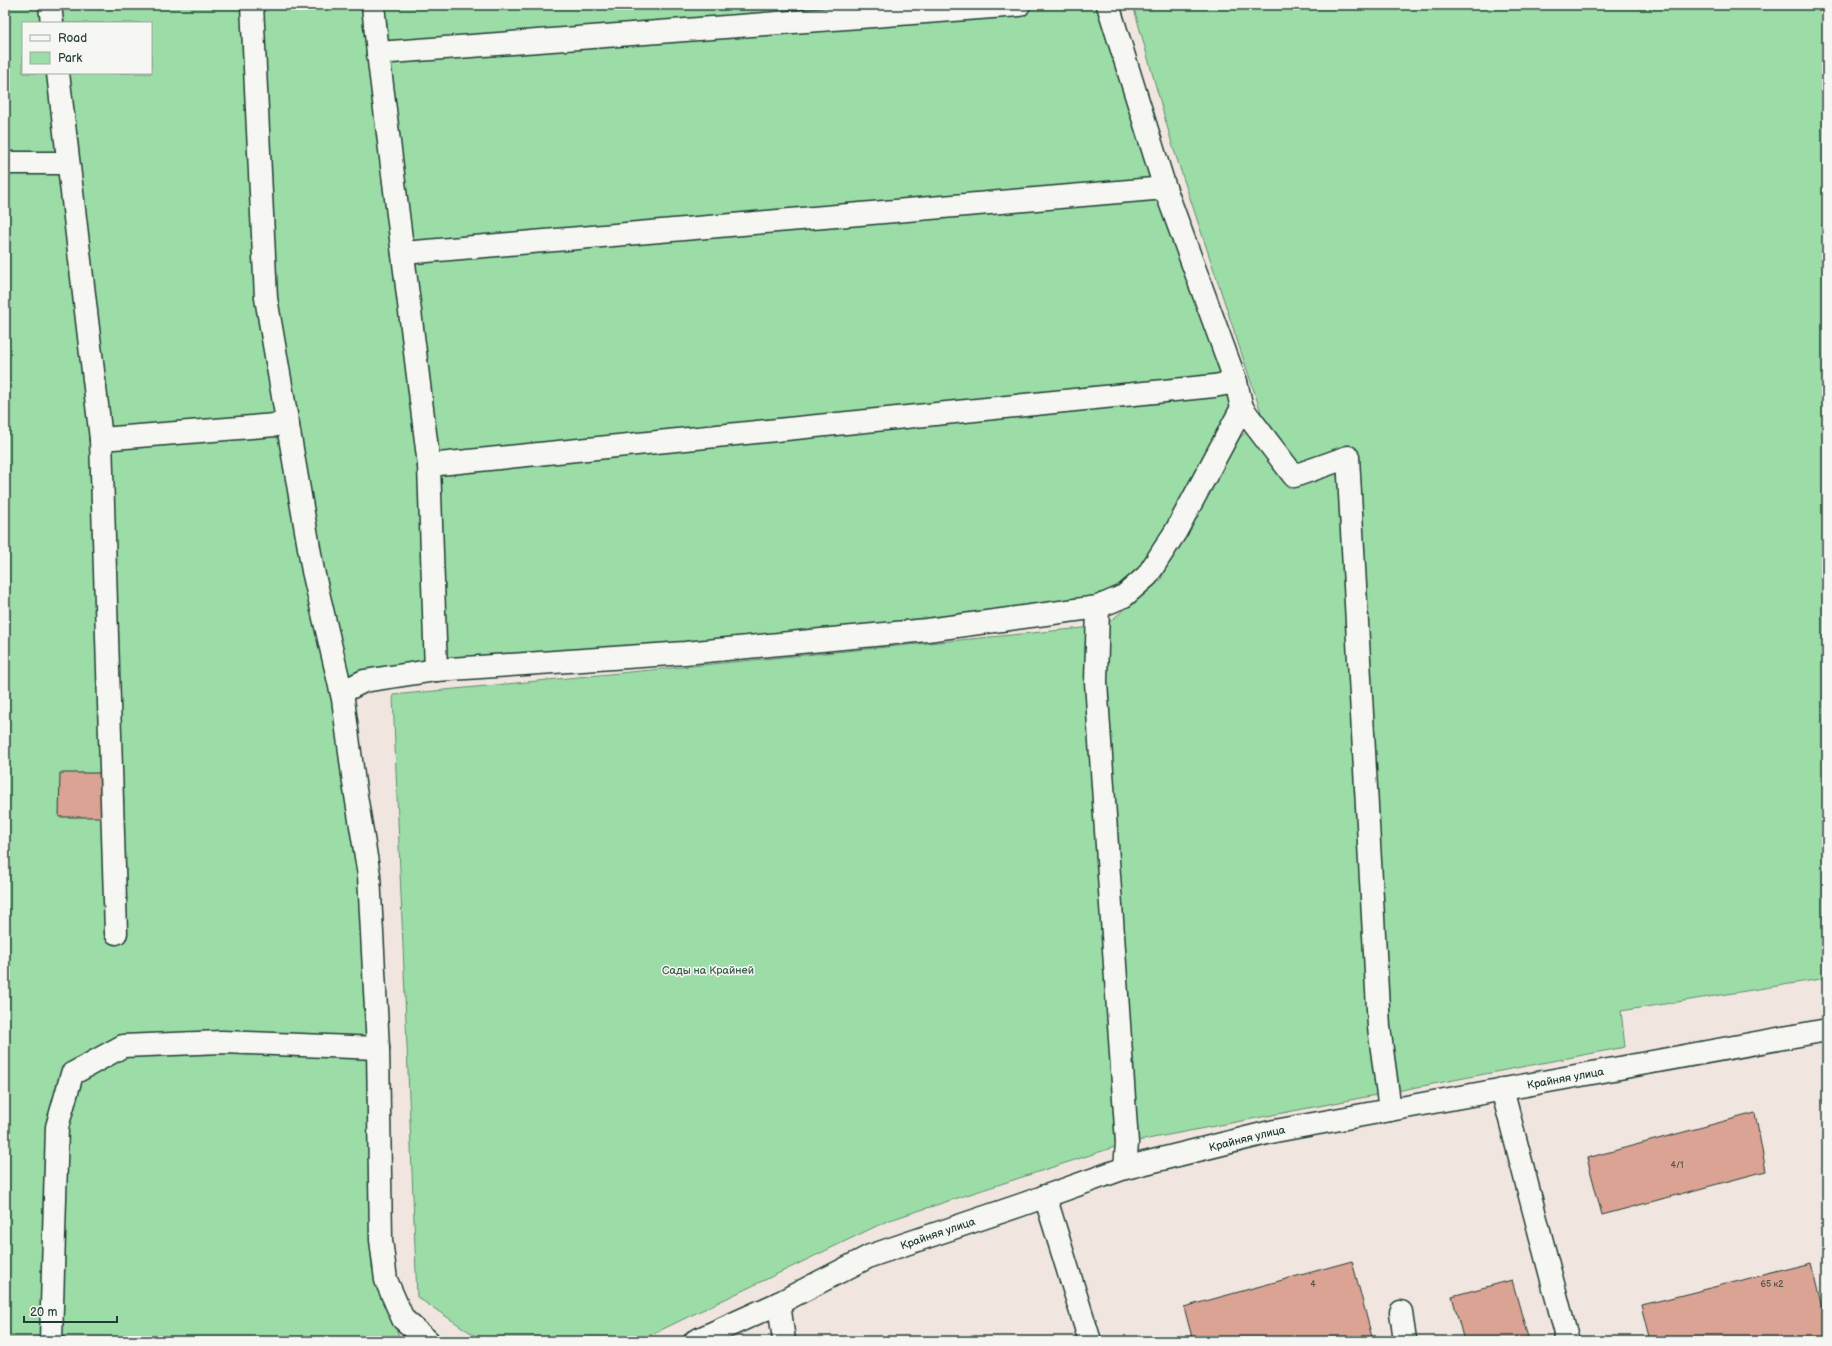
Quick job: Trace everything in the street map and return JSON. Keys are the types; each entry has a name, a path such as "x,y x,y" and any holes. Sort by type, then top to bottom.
{"street":[{"path":"50,5 52,22"},
{"path":"252,5 266,298 313,571 342,692 354,783 369,875 378,1048 381,1240 386,1280 403,1319 428,1341"},
{"path":"374,5 378,53 429,465 436,670"},
{"path":"378,53 1019,5"},
{"path":"1108,5 1165,188 1236,382 1242,408 1294,476 1348,457 1379,1027 1390,1110"},
{"path":"58,74 101,438 116,933"},
{"path":"5,163 68,163"},
{"path":"402,253 1165,188"},
{"path":"429,465 1214,386 1236,382"},
{"path":"342,692 364,681 436,670 685,653 896,633 1098,607 1124,596 1147,576 1176,531 1242,408"},
{"path":"101,438 288,424"},
{"path":"1098,607 1096,682 1127,1143 1125,1168"},
{"name":"Крайняя улица","path":"696,1341 779,1303 870,1256 1125,1168 1275,1131 1827,1030"},
{"path":"52,1341 57,1127 72,1074 123,1046 222,1042 378,1048"},
{"path":"1502,1089 1568,1341"},
{"path":"1045,1196 1090,1341"},
{"path":"779,1303 784,1341"},
{"path":"1401,1312 1405,1341"}],"green space":[{"path":"5,5 1121,5 1162,165 1237,409 1132,593 1088,613 331,689 369,889 372,1267 401,1341 5,1341"},
{"name":"Сады на Крайней","path":"1133,5 1827,5 1827,978 1621,1011 1625,1047 1127,1143 887,1221 638,1341 483,1341 417,1297 393,695 1104,626 1161,580 1201,470 1263,418 1173,147"}],"building":[{"path":"60,773 102,773 101,817 59,817"},
{"path":"1827,1079 1827,1094 1823,1080"},
{"path":"1755,1113 1766,1171 1602,1215 1587,1158"},
{"path":"1352,1261 1373,1341 1193,1341 1184,1307"},
{"path":"1812,1263 1827,1325 1827,1341 1651,1341 1642,1305"},
{"path":"1512,1280 1529,1341 1464,1341 1452,1296"}]}
